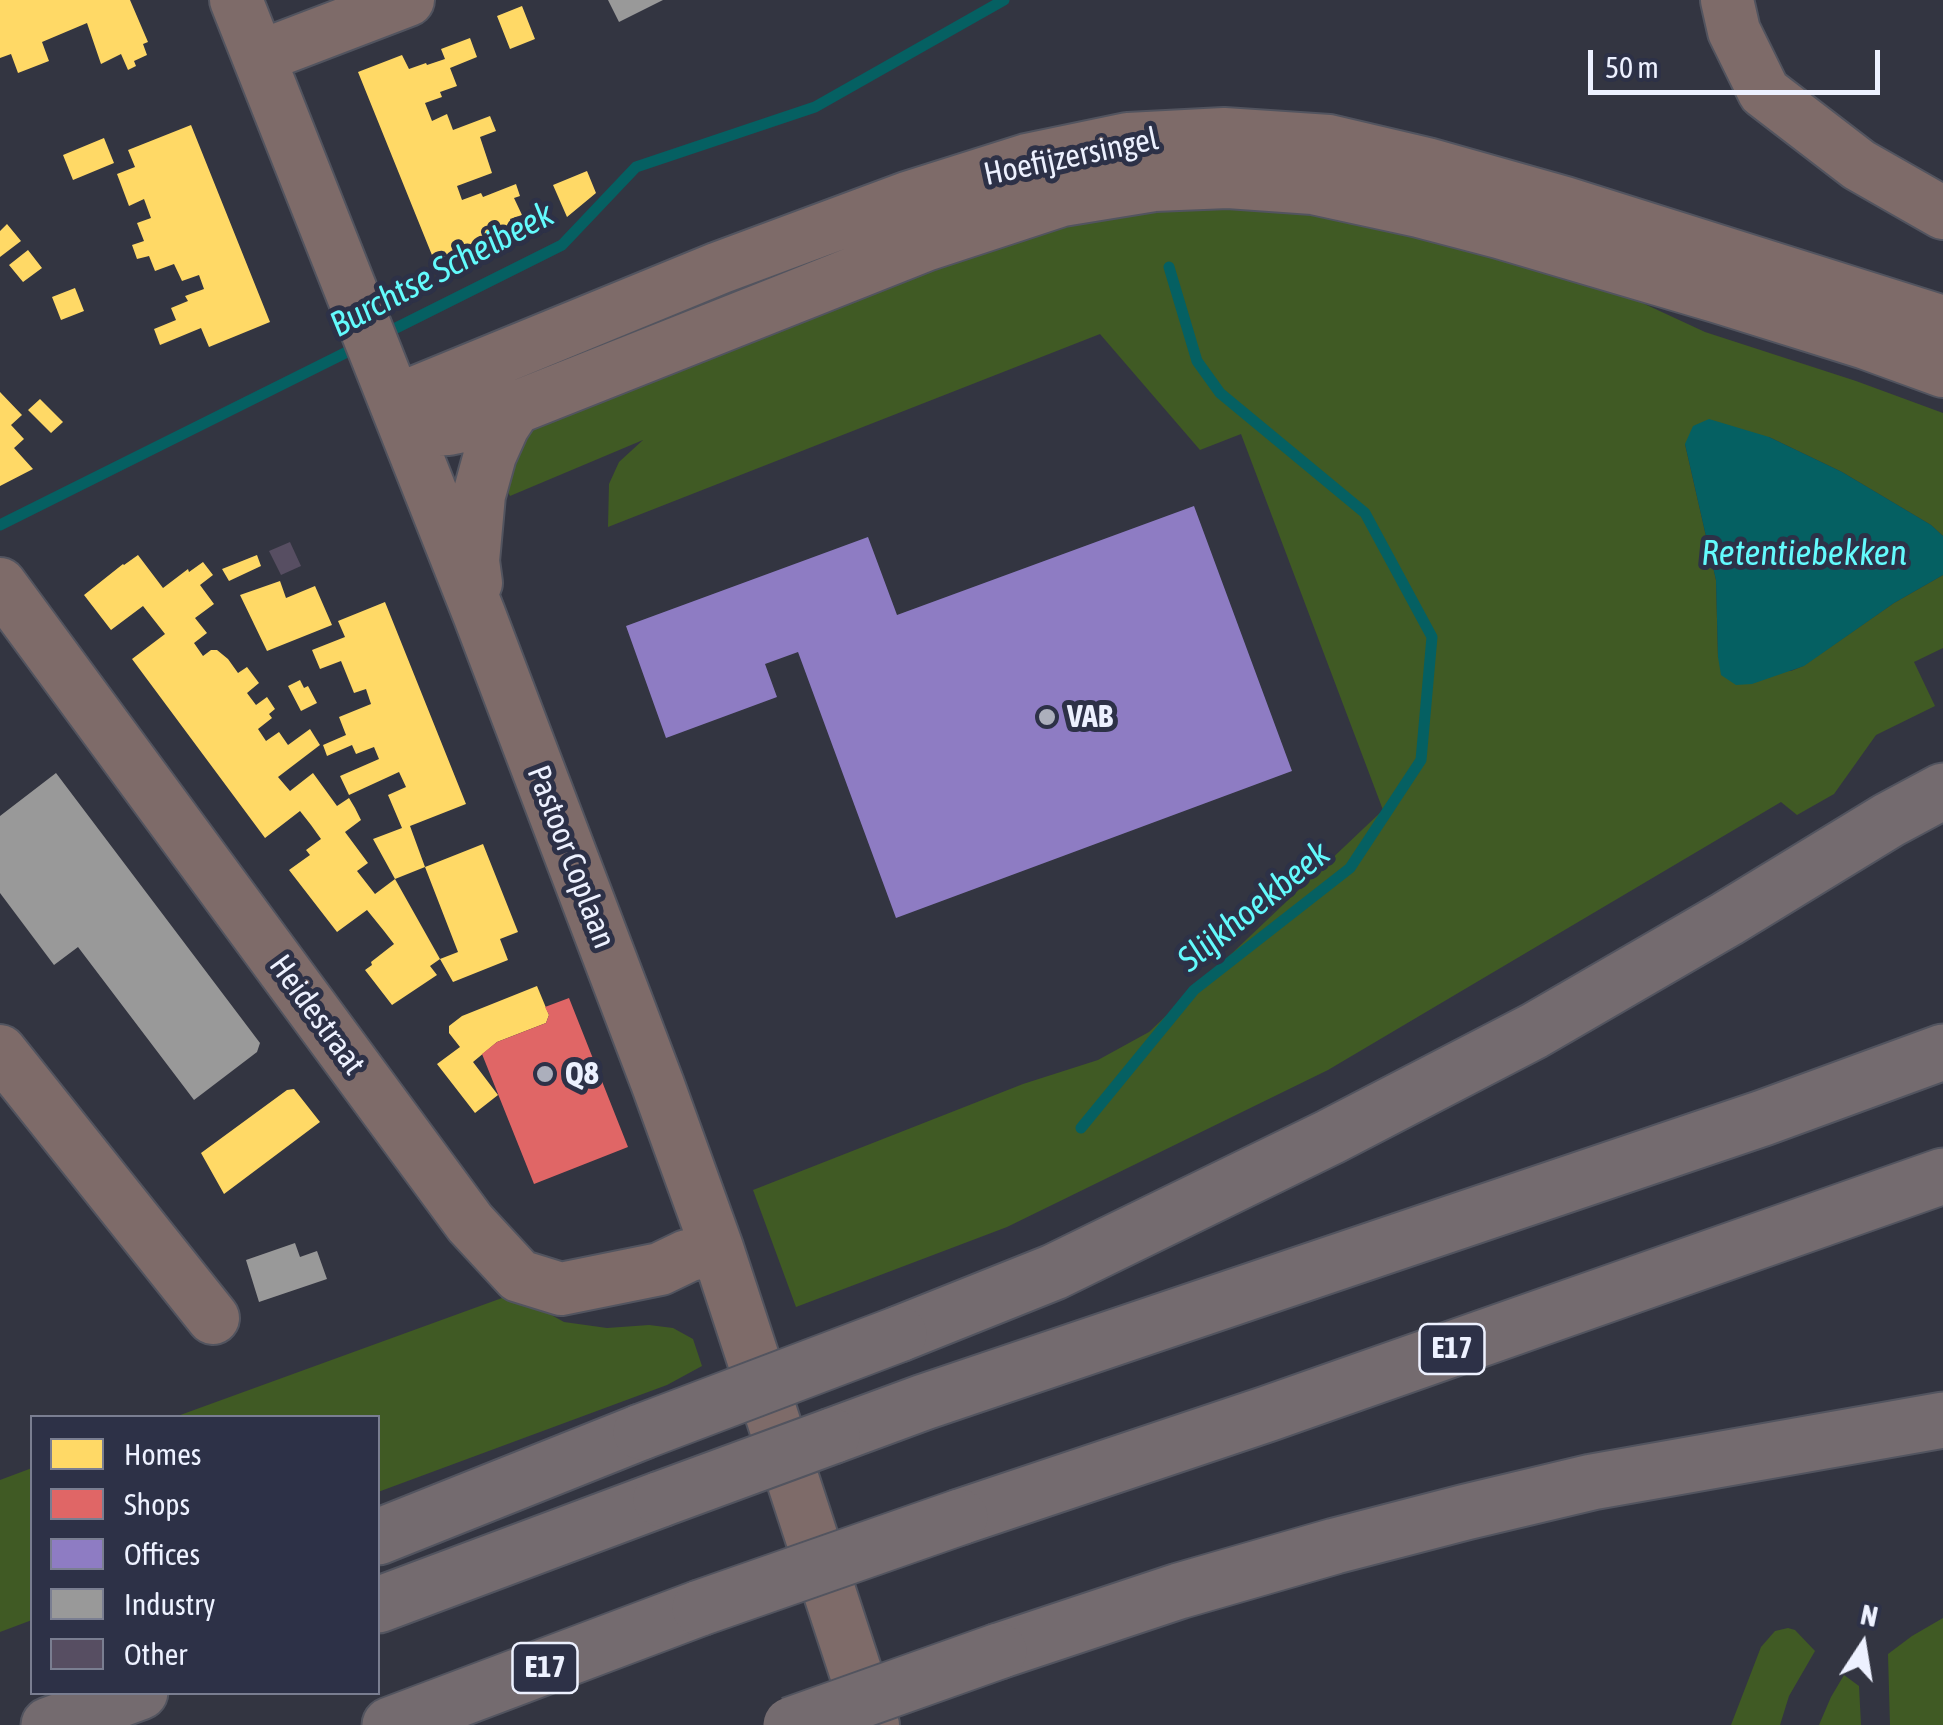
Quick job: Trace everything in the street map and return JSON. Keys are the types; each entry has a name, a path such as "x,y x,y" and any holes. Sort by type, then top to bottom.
{"highway":[{"path":"380,1536 1054,1272 1364,1120 1534,1031 1943,791"},
{"path":"380,1604 924,1402 1763,1118 1943,1052"},
{"name":"E17","path":"390,1725 700,1608 1943,1176"},
{"path":"791,1725 999,1651 1335,1546 1592,1482 1943,1420"},
{"path":"49,1725 132,1695"}],"street":[{"name":"Pastoor Coplaan","path":"236,0 479,614 651,1067 716,1248 873,1725"},
{"path":"259,57 408,0"},
{"path":"1728,0 1734,31 1764,92 1859,165 1943,213"},
{"name":"Hoefijzersingel","path":"401,416 719,268 907,198 1027,160 1128,139 1224,134 1329,141 1565,203 1943,322"},
{"name":"Hoefijzersingel","path":"401,416 448,428 477,423 925,245 1062,200 1154,185 1228,182 1312,188 1483,228 1793,320 1943,372"},
{"path":"479,614 473,561 479,495 490,455 514,408"},
{"name":"Heidestraat","path":"0,584 470,1223 520,1276 562,1289 660,1269 716,1248"},
{"path":"0,1051 213,1318"}],"shaded area":[{"path":"1261,200 1569,269 1705,332 1943,413 1943,536 1842,472 1769,437 1685,444 1716,580 1718,657 1791,671 1943,575 1943,648 1914,662 1935,706 1876,735 1834,794 1797,815 1781,802 1328,1070 1007,1227 796,1307 753,1190 1023,1084 1098,1060 1149,1032 1383,810 1241,434 1200,450 1100,334 608,527 609,484 619,462 643,440 510,496 502,481 523,431 1046,222"},
{"path":"513,1294 564,1322 607,1328 673,1328 693,1339 702,1366 667,1385 380,1491 380,1415 180,1415"},
{"path":"30,1469 30,1621 0,1632 0,1480"},
{"path":"1943,1618 1943,1725 1890,1725 1888,1654"},
{"path":"1795,1630 1815,1651 1789,1696 1780,1725 1731,1725 1761,1647 1775,1631"},
{"path":"1844,1675 1859,1686 1861,1725 1819,1725 1831,1697"}],"water":[{"name":"Retentiebekken","path":"1709,419 1769,437 1842,472 1931,525 1943,536 1943,575 1894,603 1804,666 1752,684 1736,685 1721,675 1716,580 1685,444 1693,426"}],"building: Homes":[{"path":"0,0 130,0 148,42 143,44 147,55 134,61 136,66 128,70 121,54 101,64 87,23 42,42 49,61 18,73 11,54 0,58"},
{"path":"522,6 535,39 510,49 497,16"},
{"path":"470,38 477,57 450,68 457,86 425,103 432,121 447,114 453,130 490,116 496,131 480,137 492,173 457,186 462,200 481,193 483,197 516,184 520,196 514,198 522,215 510,219 517,237 438,270 358,72 402,55 409,69 427,65 445,59 441,49"},
{"path":"191,125 270,322 209,347 201,328 160,345 154,329 176,320 171,308 188,301 185,296 204,289 199,275 182,281 174,264 155,271 149,256 137,259 132,245 144,241 137,223 151,218 144,199 129,206 117,174 135,167 128,150"},
{"path":"104,138 114,163 73,180 63,155"},
{"path":"587,171 596,193 567,217 553,185"},
{"path":"7,224 21,241 0,257 0,231"},
{"path":"28,250 42,268 23,282 9,265"},
{"path":"75,288 84,311 61,320 52,297"},
{"path":"0,392 22,415 11,425 24,439 14,448 33,469 0,486"},
{"path":"40,399 63,422 51,433 28,410"},
{"path":"138,555 163,588 203,562 213,575 200,585 214,604 195,618 207,633 194,643 203,656 217,650 238,673 247,667 259,683 247,693 256,705 267,697 275,709 269,714 272,718 258,729 266,741 279,732 288,745 310,729 320,745 278,777 290,791 313,773 337,806 349,798 361,820 345,832 368,863 357,871 375,894 395,879 440,959 430,966 437,975 392,1005 365,970 394,944 367,910 337,932 289,870 310,855 306,850 321,839 311,825 300,811 265,838 132,659 165,634 143,606 111,630 84,595"},
{"path":"257,555 261,566 229,581 222,569"},
{"path":"280,581 286,598 315,586 332,625 267,651 240,595"},
{"path":"385,602 466,804 410,826 425,867 395,879 373,839 402,828 388,795 406,787 399,772 349,795 340,776 379,759 374,747 356,754 352,745 327,756 323,745 346,735 339,717 371,704 366,689 354,693 341,661 320,669 312,650 345,637 338,621"},
{"path":"300,680 317,703 301,711 288,686"},
{"path":"483,844 518,932 500,939 508,960 453,982 440,959 458,952 425,867"},
{"path":"537,986 549,1015 546,1023 497,1042 473,1062 498,1095 475,1113 437,1064 460,1047 449,1033 449,1026 462,1016"},
{"path":"294,1089 320,1122 224,1194 201,1153 287,1090"}],"building: Shops":[{"name":"Q8","path":"569,998 628,1147 534,1184 482,1054 497,1042 546,1023 549,1015 545,1007"}],"building: Offices":[{"name":"VAB","path":"1194,506 1292,771 896,918 798,652 765,664 777,697 666,738 626,626 868,537 897,615"}],"building: Industry":[{"path":"608,0 663,0 619,22"},
{"path":"56,773 260,1043 257,1052 194,1100 78,947 54,965 0,893 0,816"},
{"path":"295,1243 300,1257 317,1251 327,1279 259,1302 246,1260"}],"building: Other":[{"path":"290,542 301,566 281,575 269,551"}],"waterway":[{"name":"Burchtse Scheibeek","path":"384,334 562,245 636,167 815,107 1004,0"},
{"name":"Slijkhoekbeek","path":"1081,1128 1194,990 1350,868 1421,760 1432,637 1365,513 1220,393 1197,361 1169,267"},
{"name":"Burchtse Scheibeek","path":"0,525 359,346"}],"place":[{"name":"VAB","path":"1047,717"},
{"name":"Q8","path":"545,1074"}]}
